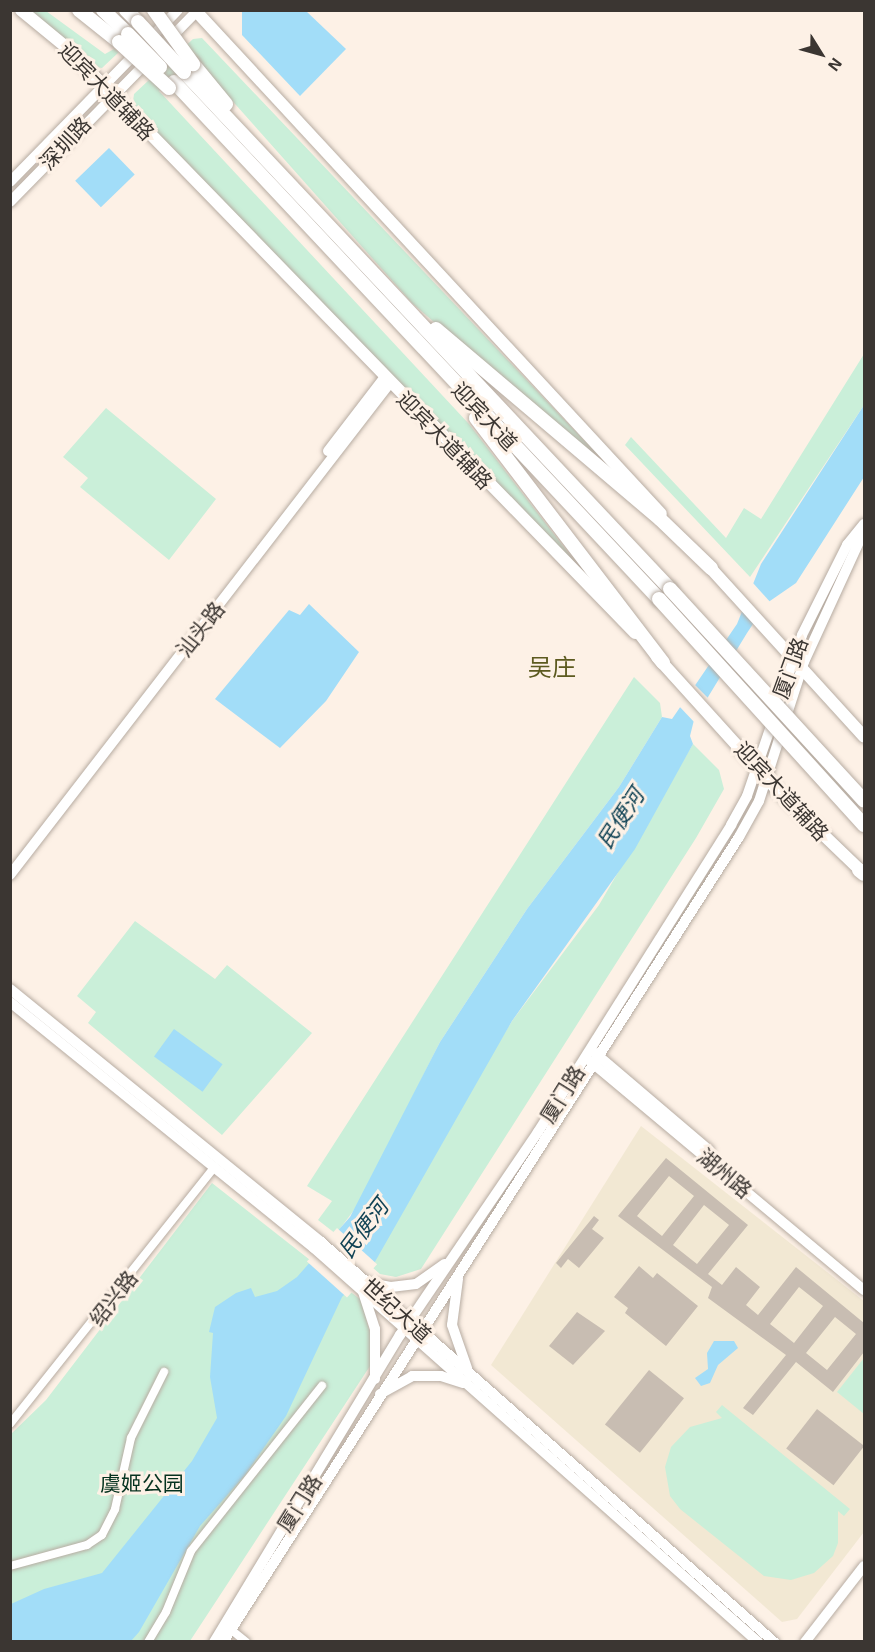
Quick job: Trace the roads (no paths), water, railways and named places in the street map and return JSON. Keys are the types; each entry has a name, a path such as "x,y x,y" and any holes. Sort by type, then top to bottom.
{"highway":[{"path":"79,10 123,38"},
{"name":"迎宾大道","path":"103,10 123,38 180,76 286,177 864,801"},
{"name":"迎宾大道","path":"126,10 266,182 659,599 864,825"},
{"path":"154,10 180,76"},
{"path":"380,281 660,519 711,568"},
{"path":"377,302 502,449 663,663"}],"main road":[{"name":"迎宾大道辅路","path":"21,10 66,46 680,680 767,778 863,873"},
{"path":"197,11 711,568 770,628 864,737"}],"street":[{"name":"深圳路","path":"10,182 102,85 178,10"},
{"name":"深圳路","path":"10,202 111,95 197,11"},
{"name":"汕头路","path":"10,866 387,380"},
{"name":"汕头路","path":"10,875 387,380"},
{"name":"厦门路","path":"375,1391 408,1324 461,1250 731,825 758,767 794,656 847,545 864,524"},
{"name":"厦门路","path":"223,1641 228,1627 375,1391 418,1333 597,1060 739,837 767,778 803,666 864,531"},
{"name":"世纪大道","path":"10,990 317,1244 758,1641"},
{"name":"世纪大道","path":"10,1002 212,1170 317,1244"},
{"name":"湖州路","path":"587,1053 864,1282"},
{"name":"湖州路","path":"597,1060 864,1290"},
{"name":"绍兴路","path":"10,1424 212,1170"},
{"path":"461,1250 416,1284 390,1287 362,1284 375,1329 375,1391 412,1376 441,1376 471,1382"},
{"path":"463,1263 451,1315 461,1358 471,1382"},
{"path":"10,1566 87,1545 102,1535 115,1509 130,1438 162,1384 164,1372"},
{"name":"世纪大道","path":"471,1382 774,1641"},
{"path":"148,1641 166,1612 191,1551 322,1386"},
{"path":"805,1641 864,1566"},
{"name":"厦门路","path":"214,1641 228,1627"},
{"path":"228,1627 246,1641"}],"water":[{"path":"242,10 306,11 346,49 300,96 242,35"},
{"path":"109,148 135,175 101,207 75,181"},
{"name":"民便河","path":"864,405 864,477 796,583 767,603 747,633 694,720 690,736 693,744 635,849 512,1021 372,1267 342,1297 286,1416 245,1475 200,1526 139,1632 131,1641 11,1642 11,1604 44,1589 102,1573 192,1461 217,1418 210,1377 213,1333 209,1332 215,1307 236,1293 251,1288 255,1297 277,1291 297,1277 350,1217 440,1042 527,909 619,787 662,717 672,719 737,624 761,564"},
{"path":"309,604 359,652 326,701 280,748 215,699 289,610 300,615"},
{"path":"174,1029 223,1064 203,1092 154,1057"},
{"path":"714,1341 734,1341 738,1348 718,1365 710,1383 701,1386 695,1378 708,1369 707,1353"}],"district":[{"name":"吴庄","path":"552,667"}],"park label":[{"name":"虞姬公园","path":"142,1483"}]}
